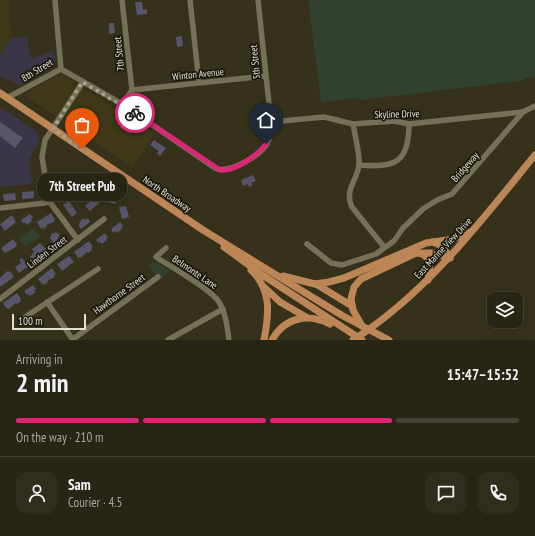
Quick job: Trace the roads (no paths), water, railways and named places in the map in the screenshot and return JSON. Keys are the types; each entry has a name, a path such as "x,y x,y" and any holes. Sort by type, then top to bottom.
{"main road":[{"name":"North Broadway","path":"0,94 203,230 309,296 389,340"},
{"name":"East Marine View Drive","path":"352,337 394,310 428,280 450,258 474,230 535,155"},
{"name":"North Broadway","path":"203,230 234,255 352,337"},
{"path":"315,284 338,280 426,243 454,239 474,230"},
{"path":"426,243 435,242 440,244 450,258"},
{"path":"362,326 352,306 353,291 361,279 368,274 416,253 431,253 450,258"},
{"path":"416,253 424,255 429,261 430,268 428,280"},
{"path":"234,255 253,272 263,287 280,302 306,317"},
{"path":"269,270 297,280 315,284 352,306"},
{"path":"263,287 269,307 264,340"},
{"path":"272,340 286,324 298,318 306,317 322,320 352,337 362,340"}],"street":[{"name":"8th Street","path":"7,98 61,69 55,0"},
{"name":"7th Street","path":"122,0 132,90"},
{"path":"190,0 199,82"},
{"name":"5th Street","path":"61,69 122,104 220,170 235,168 263,149 269,139 271,122 258,0"},
{"name":"Winton Avenue","path":"132,90 266,76"},
{"path":"78,240 49,201 42,157 45,140 82,82"},
{"path":"122,104 132,90"},
{"name":"Bridgeway","path":"307,244 331,263 342,265 376,254 394,241 403,228 423,209 437,200 452,194 523,112 535,106"},
{"name":"Skyline Drive","path":"271,122 324,117 353,124 394,121 409,124 523,112"},
{"path":"353,124 359,165 349,191 349,200 352,207 384,247"},
{"path":"359,165 371,166 391,163 404,156 408,145 409,124"},
{"path":"0,208 45,203 49,201"},
{"name":"Linden Street","path":"0,299 104,219"},
{"name":"Belmonte Lane","path":"166,248 156,257 209,291 219,301 223,309 229,340"},
{"path":"22,319 98,269"},
{"name":"Hawthorne Street","path":"72,340 158,277"},
{"path":"48,302 72,340"},
{"path":"168,340 223,309"}],"place":[{"name":"7th Street Pub","path":"82,149"}]}
